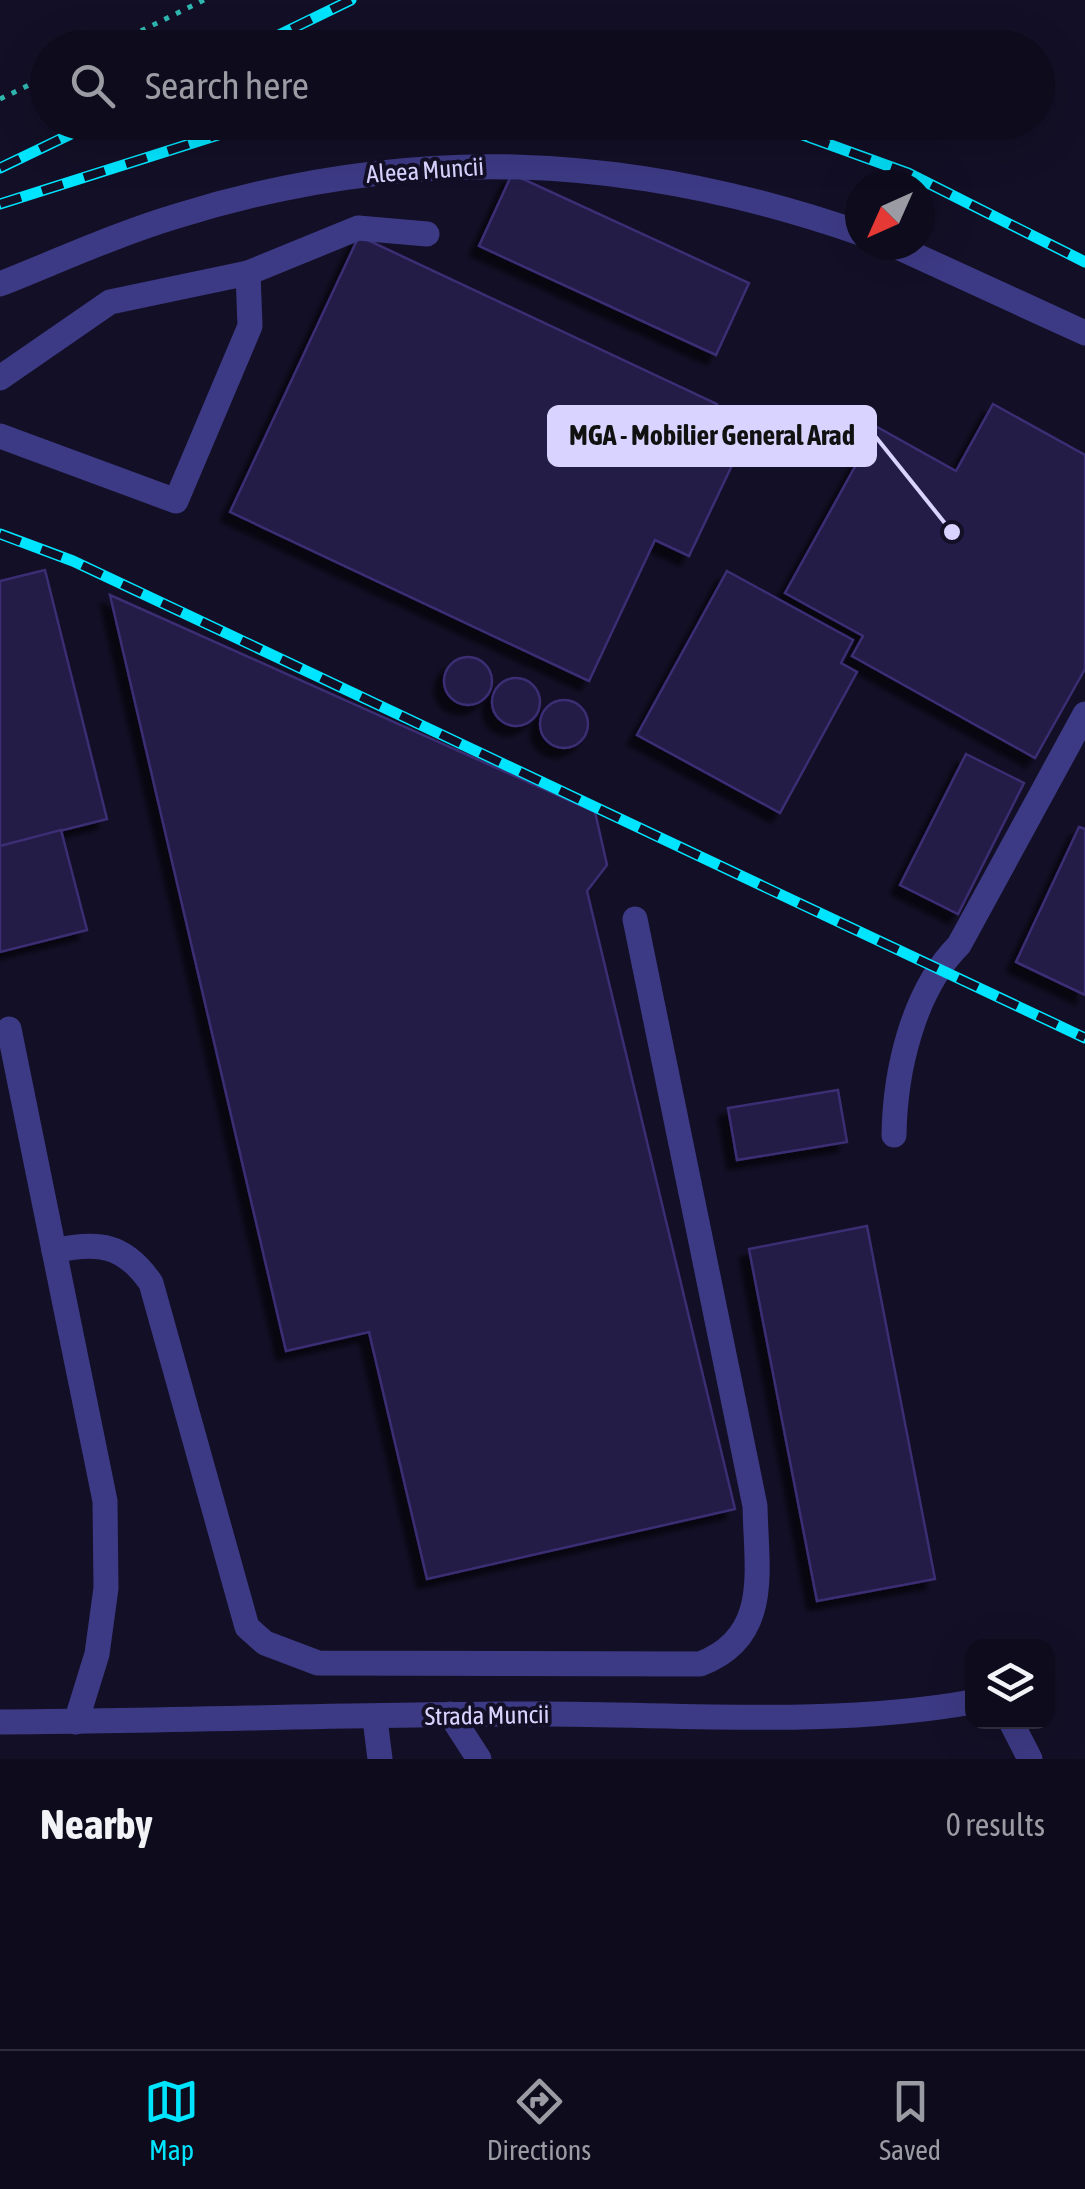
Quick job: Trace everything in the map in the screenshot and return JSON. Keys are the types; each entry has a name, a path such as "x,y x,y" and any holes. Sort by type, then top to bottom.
{"street":[{"name":"Aleea Muncii","path":"0,284 177,216 366,172 480,164 612,172 802,213 845,229"},
{"path":"0,378 110,302 248,273 358,228 427,234"},
{"path":"926,260 1085,333"},
{"path":"0,436 176,501 250,326 248,273"},
{"path":"894,1135 895,1083 936,968 959,945 1085,714"},
{"path":"54,1251 86,1244 114,1246 136,1262 151,1282 246,1627 265,1643 318,1664 700,1664 724,1656 744,1635 757,1596 754,1506 635,918"},
{"path":"9,1029 105,1501 106,1588 97,1654 76,1722"},
{"name":"Strada Muncii","path":"0,1722 375,1719 450,1714 858,1714 965,1703"},
{"path":"450,1714 479,1759"},
{"path":"375,1719 380,1759"},
{"path":"1015,1729 1030,1759"}],"path":[{"path":"143,30 204,0"},
{"path":"0,99 30,85"}],"building":[{"path":"512,174 749,283 716,355 479,246"},
{"path":"359,236 717,404 700,442 735,459 689,556 655,540 589,681 230,512"},
{"path":"993,404 1085,455 1085,669 1035,758 852,656 863,636 785,593 877,427 956,471"},
{"path":"45,570 107,819 0,846 0,581"},
{"path":"727,571 853,640 841,663 857,672 780,813 637,735"},
{"path":"110,595 595,812 607,865 587,891 735,1509 427,1579 369,1332 286,1351"},
{"path":"468,657 485,664 492,681 485,698 468,705 451,698 444,681 451,664"},
{"path":"516,678 533,685 540,702 533,719 516,726 499,719 492,702 499,685"},
{"path":"564,700 581,707 588,724 581,741 564,748 547,741 540,724 547,707"},
{"path":"966,754 1024,783 958,914 900,885"},
{"path":"1079,827 1085,829 1085,995 1016,962"},
{"path":"61,830 87,930 0,952 0,846"},
{"path":"838,1090 847,1142 737,1160 728,1108"},
{"path":"867,1226 935,1579 817,1601 749,1249"}],"railway":[{"path":"289,30 351,0"},
{"path":"0,168 58,140"},
{"path":"0,204 202,140"},
{"path":"817,140 908,173 1085,262"},
{"path":"0,534 73,561 1085,1038"}],"place":[{"name":"MGA - Mobilier General Arad","path":"952,532"}]}
